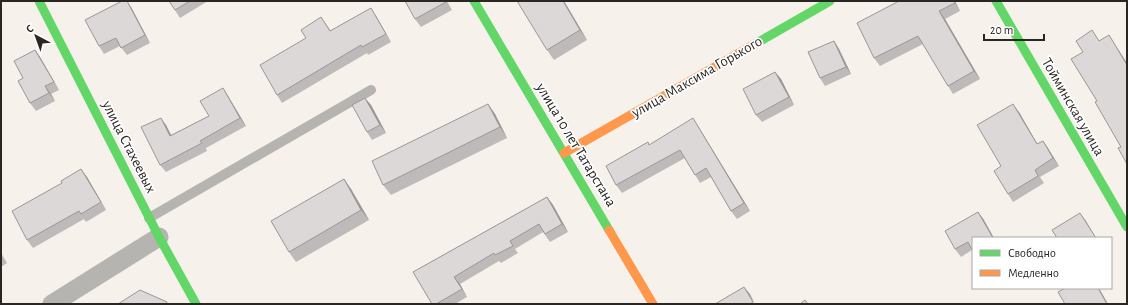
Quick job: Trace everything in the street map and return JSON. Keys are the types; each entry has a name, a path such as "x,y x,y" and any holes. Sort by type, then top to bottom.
{"street":[{"name":"улица Стахеевых","path":"40,1 149,218 196,304"},
{"name":"улица 10 лет Татарстана","path":"474,1 653,304"},
{"name":"улица Максима Горького","path":"564,153 830,1"},
{"name":"Тойминская улица","path":"996,1 1127,227"},
{"path":"52,304 159,237"}],"lane":[{"path":"149,218 371,90"}],"building":[{"path":"122,1 127,1 145,35 121,48 116,38 99,46 85,20"},
{"path":"169,1 190,1 175,10"},
{"path":"405,1 446,1 446,2 415,19"},
{"path":"517,1 563,1 580,30 547,50"},
{"path":"899,1 954,1 955,3 939,11 974,71 948,86 918,36 874,58 857,23"},
{"path":"371,8 386,34 362,47 361,45 277,95 260,65 306,38 301,30 321,17 330,31"},
{"path":"1092,30 1099,41 1109,35 1127,65 1127,164 1118,148 1121,147 1095,102 1097,101 1071,59 1083,52 1076,41"},
{"path":"834,41 846,67 820,78 808,52"},
{"path":"35,50 54,82 45,86 49,93 30,103 18,81 23,78 14,61"},
{"path":"775,72 789,97 756,115 743,89"},
{"path":"223,88 240,118 200,141 202,143 160,165 141,127 161,118 170,136 209,116 200,101"},
{"path":"365,98 380,125 367,132 352,105"},
{"path":"488,104 500,127 383,185 372,161"},
{"path":"1013,104 1037,144 1043,141 1053,158 1035,170 1038,176 1008,194 994,171 1001,166 977,125"},
{"path":"693,118 744,203 731,211 706,168 695,175 680,150 616,185 606,166 648,142 649,145"},
{"path":"81,169 101,202 81,214 79,211 27,240 12,211 62,183 61,181"},
{"path":"344,179 361,210 289,252 271,221"},
{"path":"547,197 562,224 545,234 539,224 510,241 513,246 495,255 494,253 454,277 462,289 436,304 432,304 413,272"},
{"path":"978,212 992,237 972,237 972,250 968,242 955,249 945,231"},
{"path":"1080,213 1095,237 1056,237 1052,230"},
{"path":"744,287 753,302 750,304 715,304"},
{"path":"1063,289 1099,289 1107,304 1065,304 1058,292"},
{"path":"140,290 167,302 166,304 118,304"},
{"path":"805,300 808,304 800,304"}],"traffic: fast":[{"path":"39,1 159,237 196,304"},
{"path":"474,1 609,230"},
{"path":"755,44 830,1"},
{"path":"996,1 1127,227"}],"traffic: slow":[{"path":"564,153 755,44"},
{"path":"609,230 653,304"}]}
